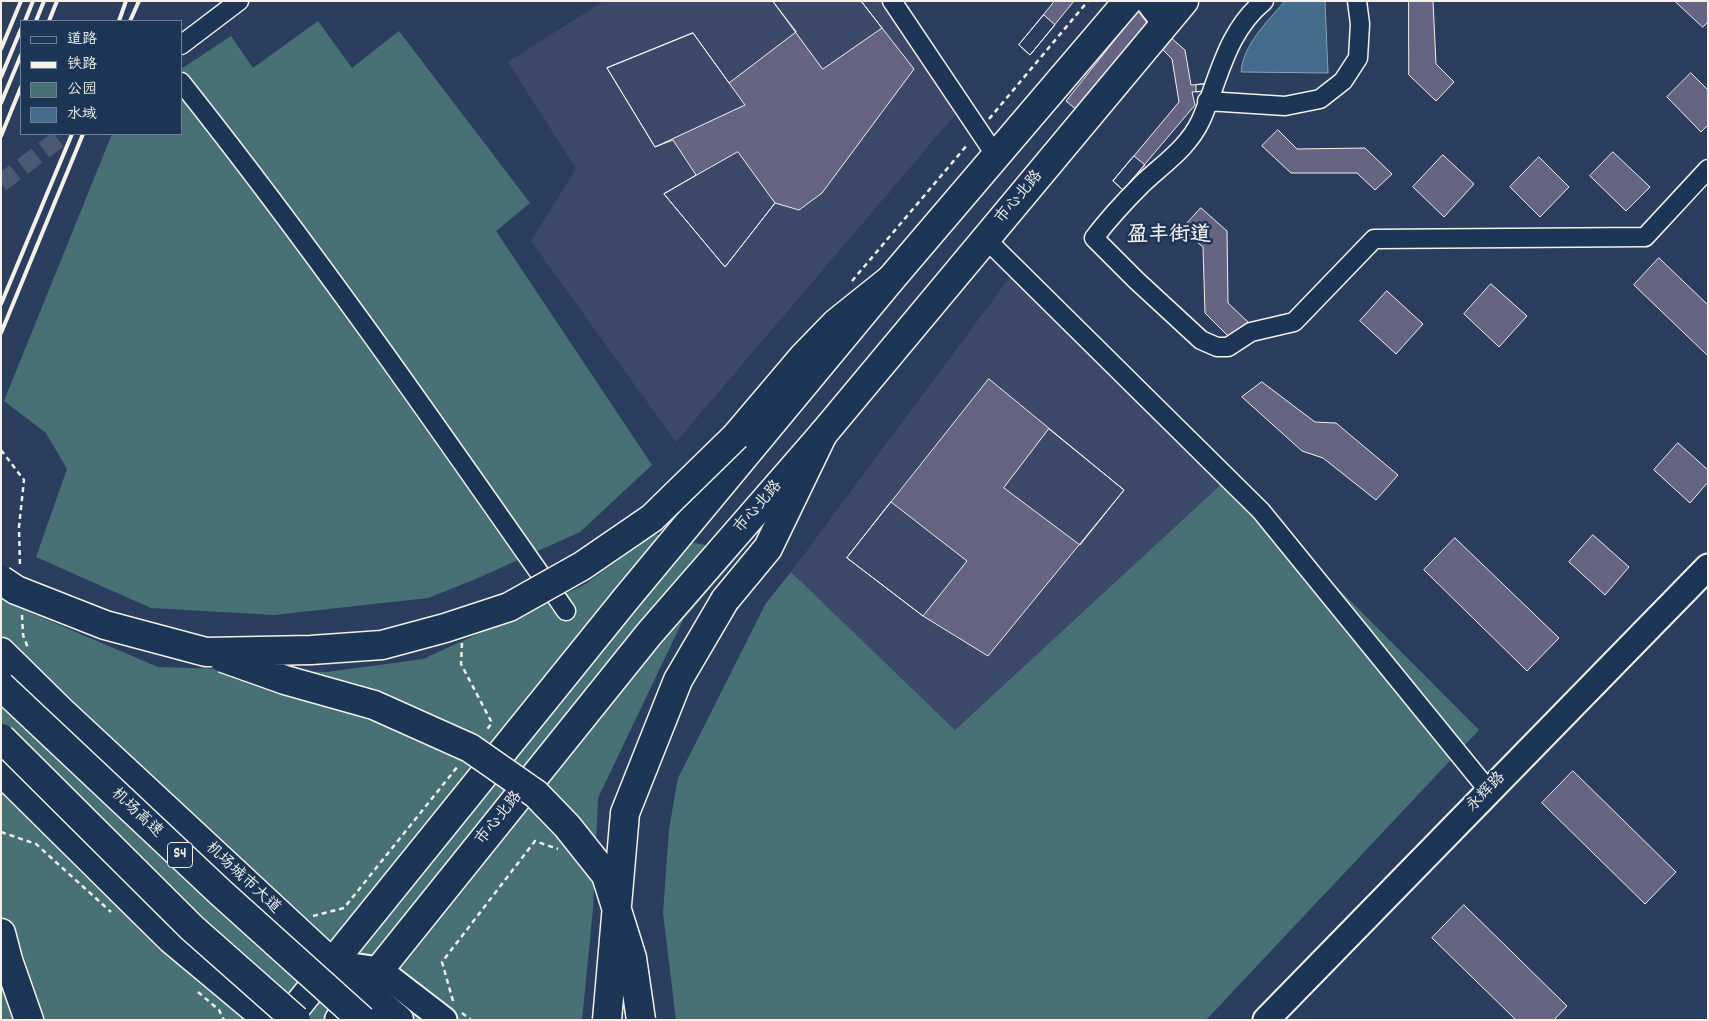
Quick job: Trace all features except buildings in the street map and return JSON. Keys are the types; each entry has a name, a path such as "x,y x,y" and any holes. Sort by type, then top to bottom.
{"main road":[{"path":"286,1020 625,600 891,279 1128,1"},
{"name":"市心北路","path":"339,1020 648,634 823,434 1172,10"},
{"path":"206,652 311,650 382,645 445,628 509,606 582,566 652,518 736,436 803,357 836,323 891,279"},
{"path":"607,1020 625,813 678,680 724,600 768,548 823,434"},
{"path":"1,580 16,590 105,625 206,652 285,680 374,706 470,748 536,794 568,826 606,875 632,958 641,1020"},
{"name":"机场城市大道","path":"1,652 61,711 332,962 371,980 399,1020"},
{"name":"机场高速","path":"1,686 220,892 362,1020"},
{"path":"1,738 192,928 296,1020"},
{"path":"1,772 171,938 268,1020"},
{"path":"1,934 29,1020"},
{"path":"8,960 14,1020"}],"street":[{"path":"182,44 239,1"},
{"path":"892,1 996,156"},
{"path":"1148,1 1172,10"},
{"path":"1264,1 1250,12 1224,58 1200,121 1179,152 1144,183 1107,221 1094,238 1201,340 1217,346 1228,347 1251,332 1294,322 1374,239 1645,237 1708,169"},
{"path":"1207,101 1285,106 1320,100 1343,81 1358,58 1360,24 1357,1"},
{"path":"182,83 227,140 385,352 566,611"},
{"path":"995,248 1261,511 1489,791"},
{"name":"永辉路","path":"1266,1020 1708,567"},
{"path":"371,980 444,1020"}],"path":[{"path":"1,832 36,844 116,917"},
{"path":"197,990 218,1010 224,1020"}],"shaded area":[{"path":"604,1 889,1 960,109 676,442 531,241 576,169 508,62"},
{"path":"1010,277 1228,478 955,730 791,572"}],"green space":[{"path":"318,21 352,68 399,31 530,203 496,231 652,465 580,532 476,579 428,598 274,615 151,608 36,557 67,469 46,433 4,401 112,135 182,135 182,68 231,36 253,68"},
{"path":"1228,478 1479,730 1206,1020 676,1020 663,913 669,829 678,778 766,603 791,572 955,730"},
{"path":"654,534 741,553 683,620 598,798 593,909 582,1020 1,1020 1,597 10,604 158,667 327,672 423,659 584,585"}],"water":[{"path":"1325,1 1328,73 1241,72 1246,52 1251,43 1284,2"}],"tunnel":[{"path":"1,183 64,135"}],"railway":[{"path":"1,49 21,1"},
{"path":"25,20 33,1"},
{"path":"36,20 44,1"},
{"path":"49,20 57,1"},
{"path":"119,20 126,1"},
{"path":"130,20 139,1"},
{"path":"1,77 20,31"},
{"path":"1,103 20,57"},
{"path":"1,136 20,89"},
{"path":"1,304 72,135"},
{"path":"1,333 83,135"}],"district":[{"name":"盈丰街道","path":"1169,237"}]}
